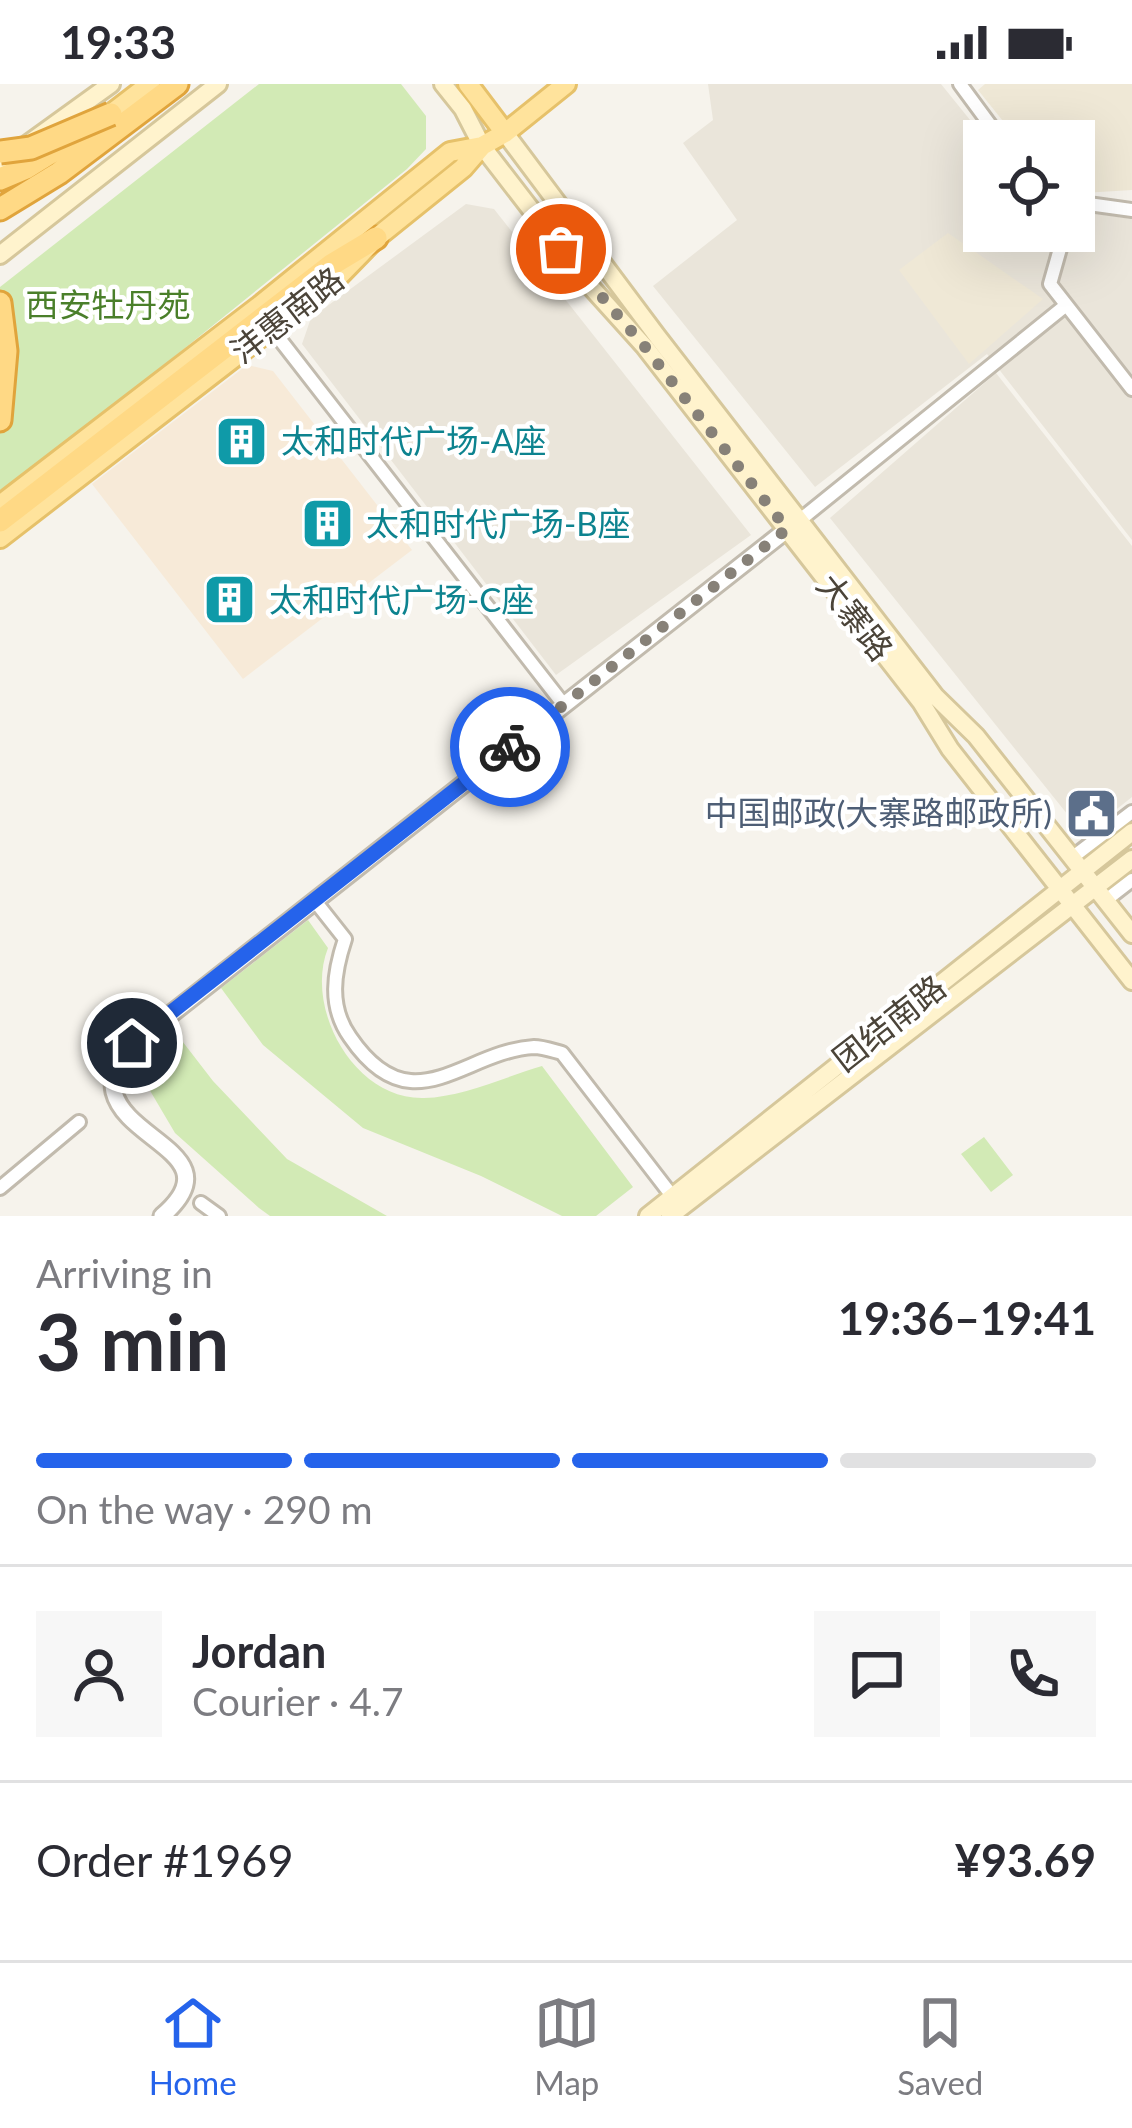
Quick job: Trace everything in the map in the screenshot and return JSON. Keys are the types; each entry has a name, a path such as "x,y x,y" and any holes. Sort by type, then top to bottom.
{"highway":[{"path":"0,179 112,124 177,84"},
{"path":"0,152 31,148 112,124"},
{"path":"0,209 35,190 112,124"},
{"path":"0,521 267,323 332,265 376,238"},
{"path":"0,303 6,364 0,420"}],"main road":[{"path":"0,164 111,84"},
{"path":"112,124 150,84"},
{"path":"0,255 218,84"},
{"name":"大寨路","path":"443,84 463,109 482,146 590,286 935,696 976,736 1132,934"},
{"path":"468,84 505,133"},
{"path":"0,505 259,307 450,152 482,146 505,133 566,84"},
{"name":"大寨路","path":"505,133 921,702 950,749 1132,981"},
{"path":"376,238 463,168 482,146"},
{"name":"沣惠南路","path":"0,538 267,323"},
{"name":"团结南路","path":"674,1207 1058,889 1078,864 1132,832"},
{"name":"团结南路","path":"648,1216 674,1207 1072,906 1101,894 1132,859"}],"street":[{"path":"960,84 987,120"},
{"path":"1095,205 1132,210"},
{"path":"1059,252 1050,284 1132,389"},
{"path":"162,1216 176,1203 186,1177 181,1162 124,1111 114,1094 119,1054 1065,306"},
{"path":"267,323 564,705"},
{"path":"1078,864 1132,812"},
{"path":"1101,894 1132,880"},
{"path":"315,902 345,939 336,967 334,998 343,1028 362,1055 395,1078 434,1082 535,1047 562,1053 674,1207"},
{"path":"0,1188 79,1122"},
{"path":"201,1203 219,1216"}],"shaded area":[{"path":"708,84 941,84 970,120 963,120 963,252 1095,252 1095,214 1132,219 1132,540 987,354 815,487 653,286 737,220 683,143 713,120"},
{"path":"985,84 1132,84 1132,190 1095,192 1095,120 1002,120 978,90"},
{"path":"466,204 494,209 751,535 556,675 302,344 311,318"},
{"path":"948,233 963,243 963,252 975,252 1043,299 969,364 899,270"},
{"path":"247,365 273,371 412,550 243,679 92,484"},
{"path":"996,373 1132,546 1132,797 1084,835 830,518"}],"green space":[{"name":"西安牡丹苑","path":"259,84 401,84 426,116 426,149 30,473 0,490 0,287"},
{"path":"308,920 328,948 322,972 329,1022 341,1046 376,1084 399,1095 438,1097 542,1066 633,1187 596,1216 562,1216 481,1176 363,1128 263,1045 221,988"},
{"path":"169,1024 213,1081 287,1159 387,1216 270,1216 259,1208 175,1133 129,1055"},
{"path":"984,1137 1013,1175 991,1192 961,1154"}],"way so far":[{"path":"510,747 787,529 645,347 561,249"}],"place":[{"name":"太和时代广场-A座","path":"242,441"},
{"name":"太和时代广场-B座","path":"327,524"},
{"name":"太和时代广场-C座","path":"230,600"},
{"name":"中国邮政(大寨路邮政所)","path":"1091,813"}],"route":[{"path":"132,1043 510,747"}]}
